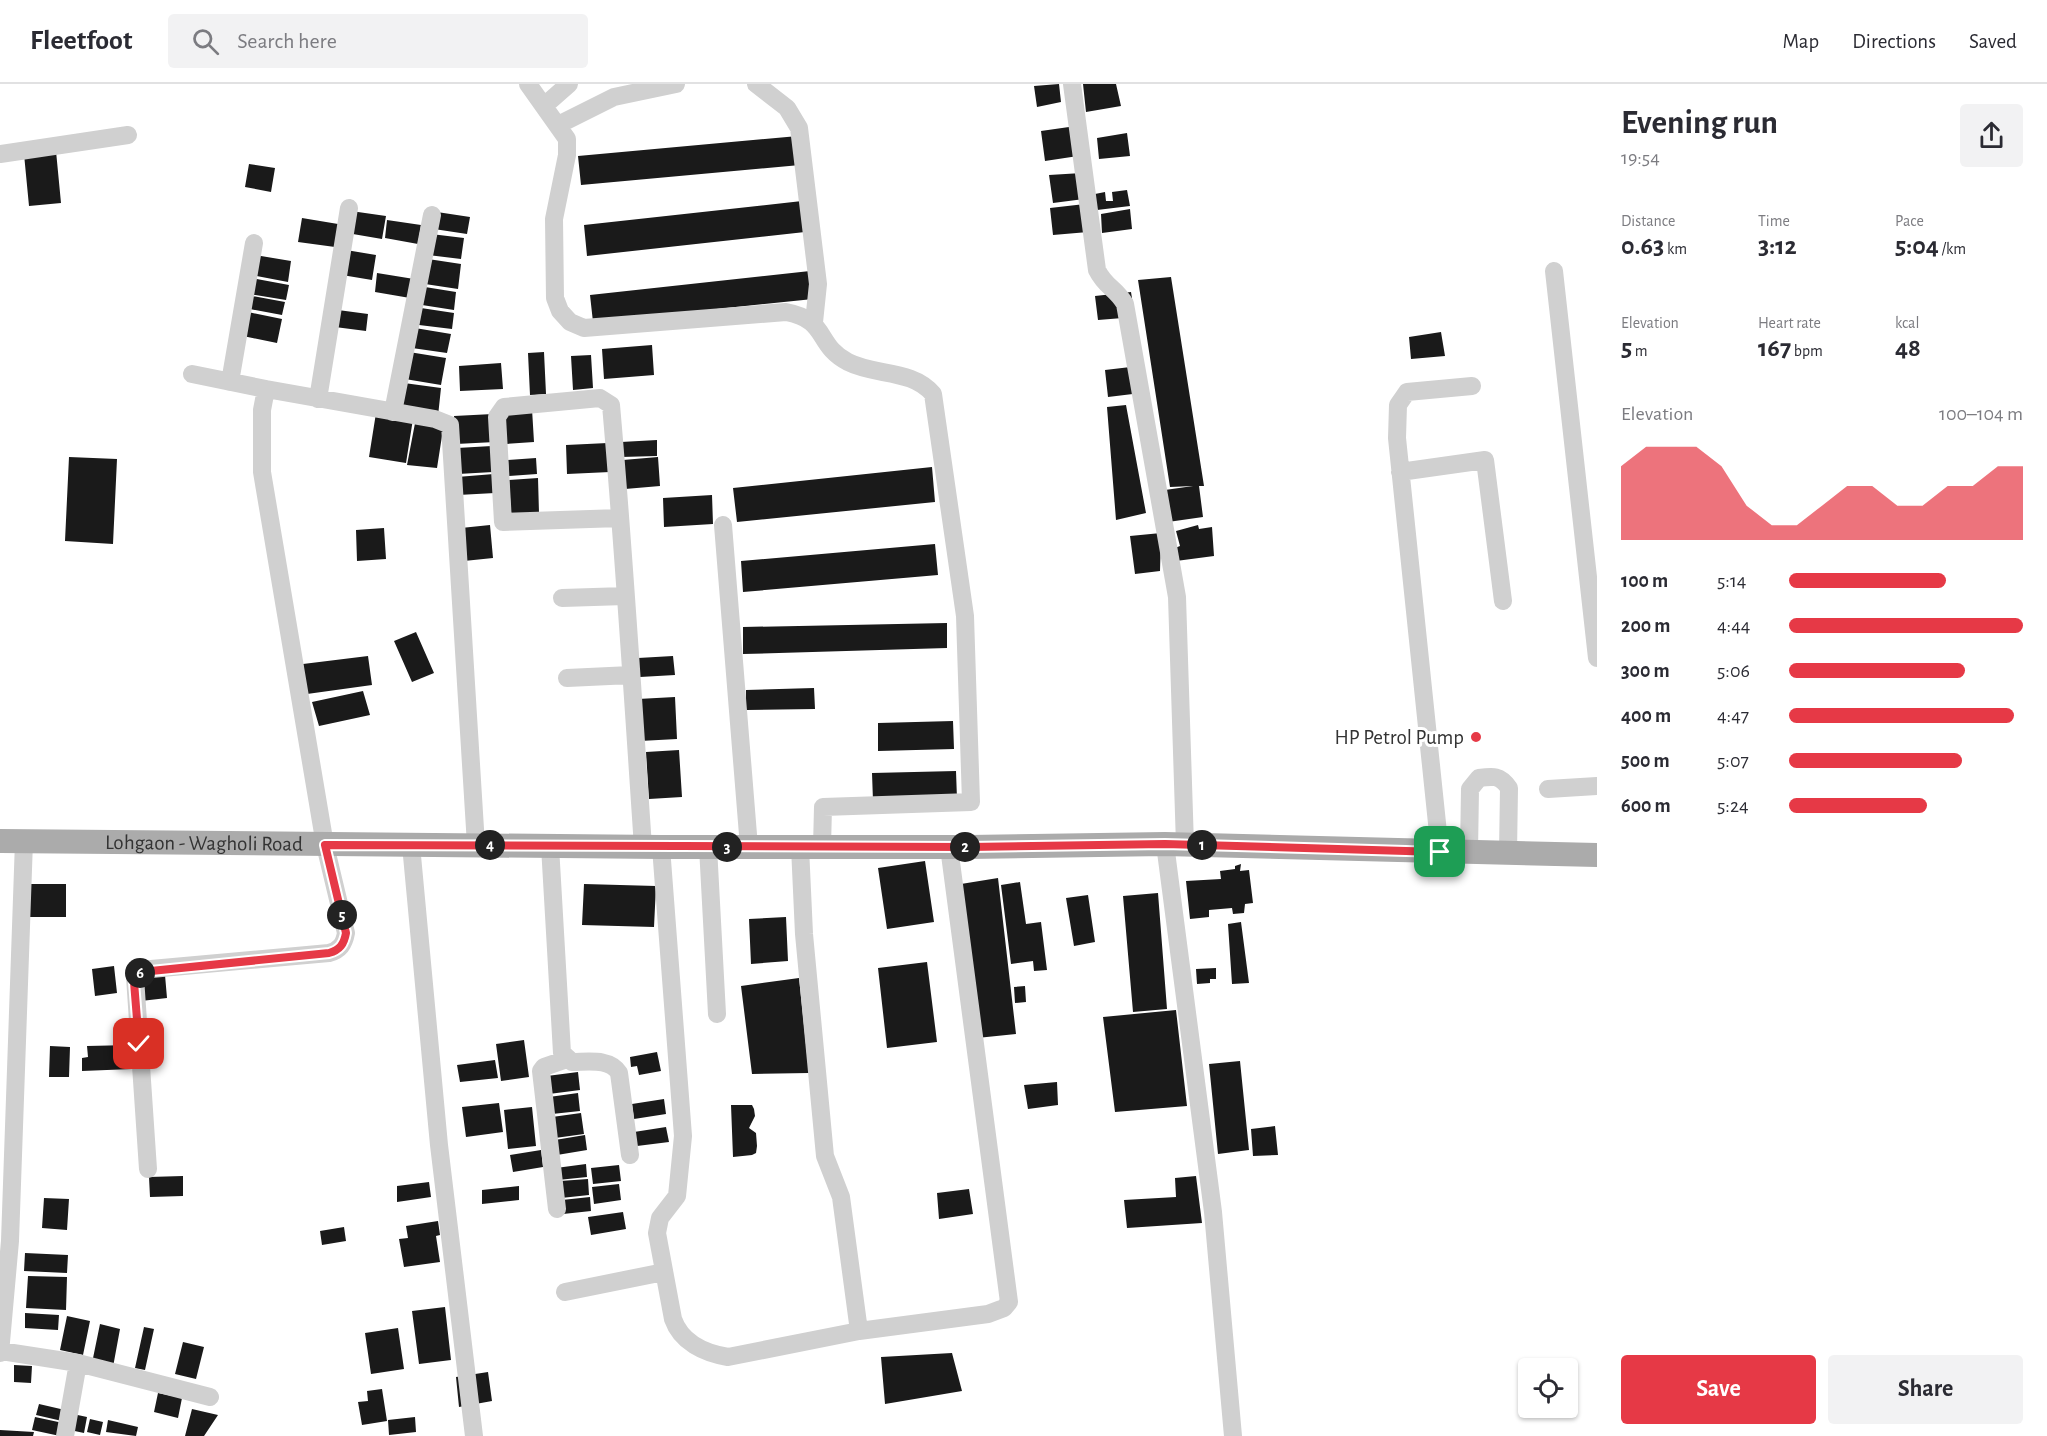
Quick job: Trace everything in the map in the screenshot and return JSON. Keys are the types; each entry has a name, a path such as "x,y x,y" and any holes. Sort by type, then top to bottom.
{"main road":[{"name":"Lohgaon - Wagholi Road","path":"12,841 652,847 1175,844 1597,855"}],"street":[{"path":"528,84 567,139 567,155 554,219 555,298 560,311 570,322 584,328 786,312 803,315 814,322 831,350 843,359 856,366 914,379 925,384 933,394 965,616 971,802 823,807 811,847 804,934 825,1156 841,1197 859,1331"},
{"path":"544,106 569,84"},
{"path":"558,125 614,97 676,84"},
{"path":"756,84 786,108 800,128 818,284 814,322"},
{"path":"1072,84 1097,270 1104,284 1117,290 1125,304 1177,597 1175,844 1213,1212 1233,1436"},
{"path":"0,154 128,135"},
{"path":"318,399 349,208"},
{"path":"393,412 432,215"},
{"path":"230,382 254,243"},
{"path":"1554,271 1597,658"},
{"path":"192,374 318,399 435,418 450,425 476,845"},
{"path":"1440,852 1400,472 1397,438 1398,405 1407,392 1472,386"},
{"path":"148,1169 135,977 151,969 336,951 345,942 346,933 325,845 262,472 262,410 266,389"},
{"path":"620,518 503,522 497,417 504,407 600,398 611,405 620,518 631,675 683,1136 677,1196 660,1218 657,1233 672,1319 677,1332 704,1350 728,1357 859,1331 988,1314 1004,1308 1009,1302 950,847"},
{"path":"1400,472 1485,460 1503,601"},
{"path":"723,525 749,847"},
{"path":"562,598 625,596"},
{"path":"567,678 631,675"},
{"path":"1469,852 1470,789 1479,778 1495,776 1503,779 1509,788 1508,853"},
{"path":"1548,789 1597,786"},
{"path":"12,841 5,1241 0,1352 78,1363 210,1397"},
{"path":"411,844 439,1145 474,1436"},
{"path":"550,846 561,1042 567,1059 572,1062 608,1063 619,1073 630,1155"},
{"path":"708,847 717,1014"},
{"path":"556,1209 541,1071 544,1067 567,1059"},
{"path":"565,1292 664,1272"},
{"path":"64,1436 78,1363"}],"building":[{"path":"1059,84 1061,102 1037,107 1034,86"},
{"path":"1083,84 1116,84 1121,106 1086,112"},
{"path":"1076,126 1078,156 1045,161 1041,131"},
{"path":"1127,133 1130,156 1099,159 1097,138"},
{"path":"798,136 800,165 581,185 578,156"},
{"path":"56,151 61,203 29,206 24,154"},
{"path":"249,164 275,168 271,192 245,187"},
{"path":"1082,173 1084,199 1053,203 1049,175"},
{"path":"1127,190 1130,206 1097,210 1095,194 1105,192 1106,201 1113,201 1112,192"},
{"path":"802,201 805,232 587,256 584,225"},
{"path":"1085,204 1088,232 1053,235 1050,208"},
{"path":"1130,209 1132,229 1102,233 1101,214"},
{"path":"351,211 386,216 382,239 347,233"},
{"path":"437,212 470,217 467,234 434,229"},
{"path":"302,218 338,224 335,247 298,242"},
{"path":"387,220 421,225 418,244 385,238"},
{"path":"431,234 464,238 461,259 428,255"},
{"path":"346,250 376,255 372,280 342,275"},
{"path":"255,255 291,261 288,282 251,275"},
{"path":"428,259 461,264 458,289 425,284"},
{"path":"810,271 813,299 593,322 590,295"},
{"path":"377,273 414,279 410,298 375,292"},
{"path":"1171,277 1204,486 1199,486 1203,517 1168,522 1165,490 1193,486 1170,487 1138,280"},
{"path":"252,278 289,285 286,300 249,294"},
{"path":"425,287 456,292 454,310 422,305"},
{"path":"1131,292 1135,317 1098,320 1095,296"},
{"path":"252,296 285,302 282,315 250,309"},
{"path":"421,308 454,313 452,329 419,325"},
{"path":"338,310 368,314 366,331 335,327"},
{"path":"248,312 282,319 277,343 243,336"},
{"path":"415,328 451,334 447,353 412,348"},
{"path":"1441,332 1445,356 1411,359 1409,337"},
{"path":"652,345 654,375 604,379 602,349"},
{"path":"409,352 446,358 441,385 405,379"},
{"path":"544,352 546,394 530,395 528,353"},
{"path":"591,355 593,388 573,390 571,356"},
{"path":"501,363 503,389 460,391 459,366"},
{"path":"1139,366 1141,393 1108,397 1105,370"},
{"path":"404,383 441,388 438,416 400,412"},
{"path":"1126,405 1146,513 1116,520 1107,407"},
{"path":"532,409 534,442 506,444 504,411"},
{"path":"376,413 413,419 406,463 369,457"},
{"path":"493,414 495,442 456,444 454,416"},
{"path":"416,418 444,423 437,468 407,465"},
{"path":"657,440 657,456 621,457 621,442"},
{"path":"608,443 610,472 567,474 566,445"},
{"path":"492,446 493,472 458,474 457,448"},
{"path":"69,457 117,459 113,544 65,541"},
{"path":"658,457 660,486 625,489 623,460"},
{"path":"536,458 537,474 509,476 508,460"},
{"path":"932,467 935,502 737,522 733,488"},
{"path":"494,474 495,493 458,495 457,477"},
{"path":"538,478 539,513 511,514 509,480"},
{"path":"712,495 713,524 664,527 663,498"},
{"path":"490,525 493,558 464,561 461,528"},
{"path":"1198,525 1199,529 1212,527 1214,556 1176,561 1175,548 1180,546 1176,531"},
{"path":"384,528 386,559 357,561 356,530"},
{"path":"1161,533 1160,571 1135,574 1130,536"},
{"path":"935,544 938,575 743,592 741,561"},
{"path":"947,623 947,648 743,654 743,627"},
{"path":"416,632 434,673 412,682 394,641"},
{"path":"368,656 372,685 307,694 303,664"},
{"path":"673,656 675,675 640,677 638,658"},
{"path":"814,688 815,709 746,710 746,690"},
{"path":"363,691 370,715 319,726 312,702"},
{"path":"675,697 677,739 640,741 638,699"},
{"path":"953,721 954,749 878,751 878,723"},
{"path":"679,750 682,797 649,799 646,752"},
{"path":"956,771 957,799 873,801 872,773"},
{"path":"925,861 934,922 887,929 878,868"},
{"path":"1241,864 1240,871 1249,870 1253,903 1245,904 1244,913 1233,914 1232,908 1209,910 1209,917 1190,919 1186,881 1221,879 1220,871 1235,869 1235,866"},
{"path":"998,878 1016,1034 977,1038 961,884"},
{"path":"1020,882 1026,924 1041,922 1047,970 1034,971 1033,961 1011,964 1001,885"},
{"path":"27,884 66,884 66,917 27,917"},
{"path":"584,884 656,886 654,927 582,925"},
{"path":"1158,893 1167,1009 1133,1012 1123,896"},
{"path":"1088,895 1095,942 1074,946 1066,898"},
{"path":"786,917 788,961 751,964 749,919"},
{"path":"1241,922 1249,983 1232,984 1228,924"},
{"path":"927,962 937,1042 887,1048 878,968"},
{"path":"114,966 117,993 95,996 92,969"},
{"path":"1216,968 1216,979 1210,979 1210,983 1197,984 1196,969"},
{"path":"165,975 167,998 141,1001 138,978"},
{"path":"799,978 809,1073 752,1074 741,986"},
{"path":"1025,986 1026,1002 1015,1003 1014,987"},
{"path":"1176,1010 1187,1106 1115,1112 1103,1017"},
{"path":"524,1040 529,1077 501,1081 496,1044"},
{"path":"131,1045 132,1069 82,1071 82,1058 88,1057 87,1046"},
{"path":"50,1046 70,1047 69,1077 49,1077"},
{"path":"657,1052 661,1071 639,1075 637,1066 631,1067 630,1057"},
{"path":"495,1060 498,1078 460,1082 457,1065"},
{"path":"1240,1061 1249,1150 1218,1154 1209,1064"},
{"path":"578,1072 580,1090 549,1094 547,1076"},
{"path":"1057,1082 1058,1105 1028,1109 1024,1085"},
{"path":"578,1093 580,1111 552,1114 549,1097"},
{"path":"664,1099 666,1114 634,1119 632,1104"},
{"path":"499,1103 503,1132 466,1137 462,1107"},
{"path":"731,1105 752,1105 754,1109 755,1116 749,1128 756,1133 757,1146 756,1153 752,1155 733,1157"},
{"path":"532,1107 536,1146 508,1149 504,1110"},
{"path":"581,1113 584,1134 555,1138 552,1117"},
{"path":"1275,1126 1278,1155 1253,1156 1251,1129"},
{"path":"666,1127 669,1142 637,1146 634,1132"},
{"path":"585,1135 587,1150 557,1155 555,1140"},
{"path":"541,1150 543,1167 513,1172 510,1155"},
{"path":"586,1164 587,1177 558,1180 556,1168"},
{"path":"619,1165 621,1181 593,1184 591,1168"},
{"path":"183,1176 183,1196 150,1197 149,1177"},
{"path":"1196,1176 1202,1223 1127,1228 1124,1200 1176,1197 1175,1178"},
{"path":"588,1179 589,1195 561,1198 560,1181"},
{"path":"429,1182 431,1197 397,1202 397,1186"},
{"path":"619,1184 621,1200 594,1204 592,1187"},
{"path":"519,1186 519,1200 482,1204 482,1190"},
{"path":"969,1189 973,1214 939,1219 937,1193"},
{"path":"590,1197 591,1211 563,1214 562,1200"},
{"path":"44,1198 69,1199 67,1230 42,1228"},
{"path":"623,1212 626,1229 591,1235 588,1217"},
{"path":"438,1221 440,1235 436,1236 440,1262 404,1267 399,1239 408,1238 406,1226"},
{"path":"344,1227 346,1241 322,1245 320,1231"},
{"path":"25,1253 68,1255 67,1273 24,1271"},
{"path":"28,1276 67,1277 66,1310 26,1308"},
{"path":"445,1307 451,1360 419,1364 412,1311"},
{"path":"25,1313 59,1315 58,1330 25,1328"},
{"path":"67,1316 90,1321 83,1355 60,1350"},
{"path":"100,1324 120,1329 113,1367 92,1363"},
{"path":"144,1327 154,1329 145,1370 135,1368"},
{"path":"398,1328 404,1369 371,1374 365,1333"},
{"path":"183,1342 204,1347 196,1379 175,1374"},
{"path":"952,1353 962,1391 885,1404 881,1357"},
{"path":"14,1365 32,1366 31,1383 14,1382"},
{"path":"488,1372 492,1401 459,1407 456,1377"},
{"path":"382,1389 387,1421 362,1425 358,1402 368,1401 367,1391"},
{"path":"158,1393 182,1398 178,1418 154,1412"},
{"path":"39,1404 65,1410 62,1421 36,1415"},
{"path":"192,1409 218,1415 204,1436 185,1436"},
{"path":"73,1414 87,1417 84,1433 70,1430"},
{"path":"35,1417 63,1423 60,1436 32,1430"},
{"path":"415,1417 416,1432 389,1435 388,1420"},
{"path":"90,1419 103,1422 100,1435 87,1432"},
{"path":"108,1420 138,1427 136,1436 106,1432"},
{"path":"0,1430 34,1432 33,1436 0,1436"}],"place":[{"name":"HP Petrol Pump","path":"1476,737"}],"route":[{"path":"139,1044 134,982 135,977 141,972 151,969 329,953 336,951 345,942 346,933 325,845 969,847 1165,844 1440,852"}]}
